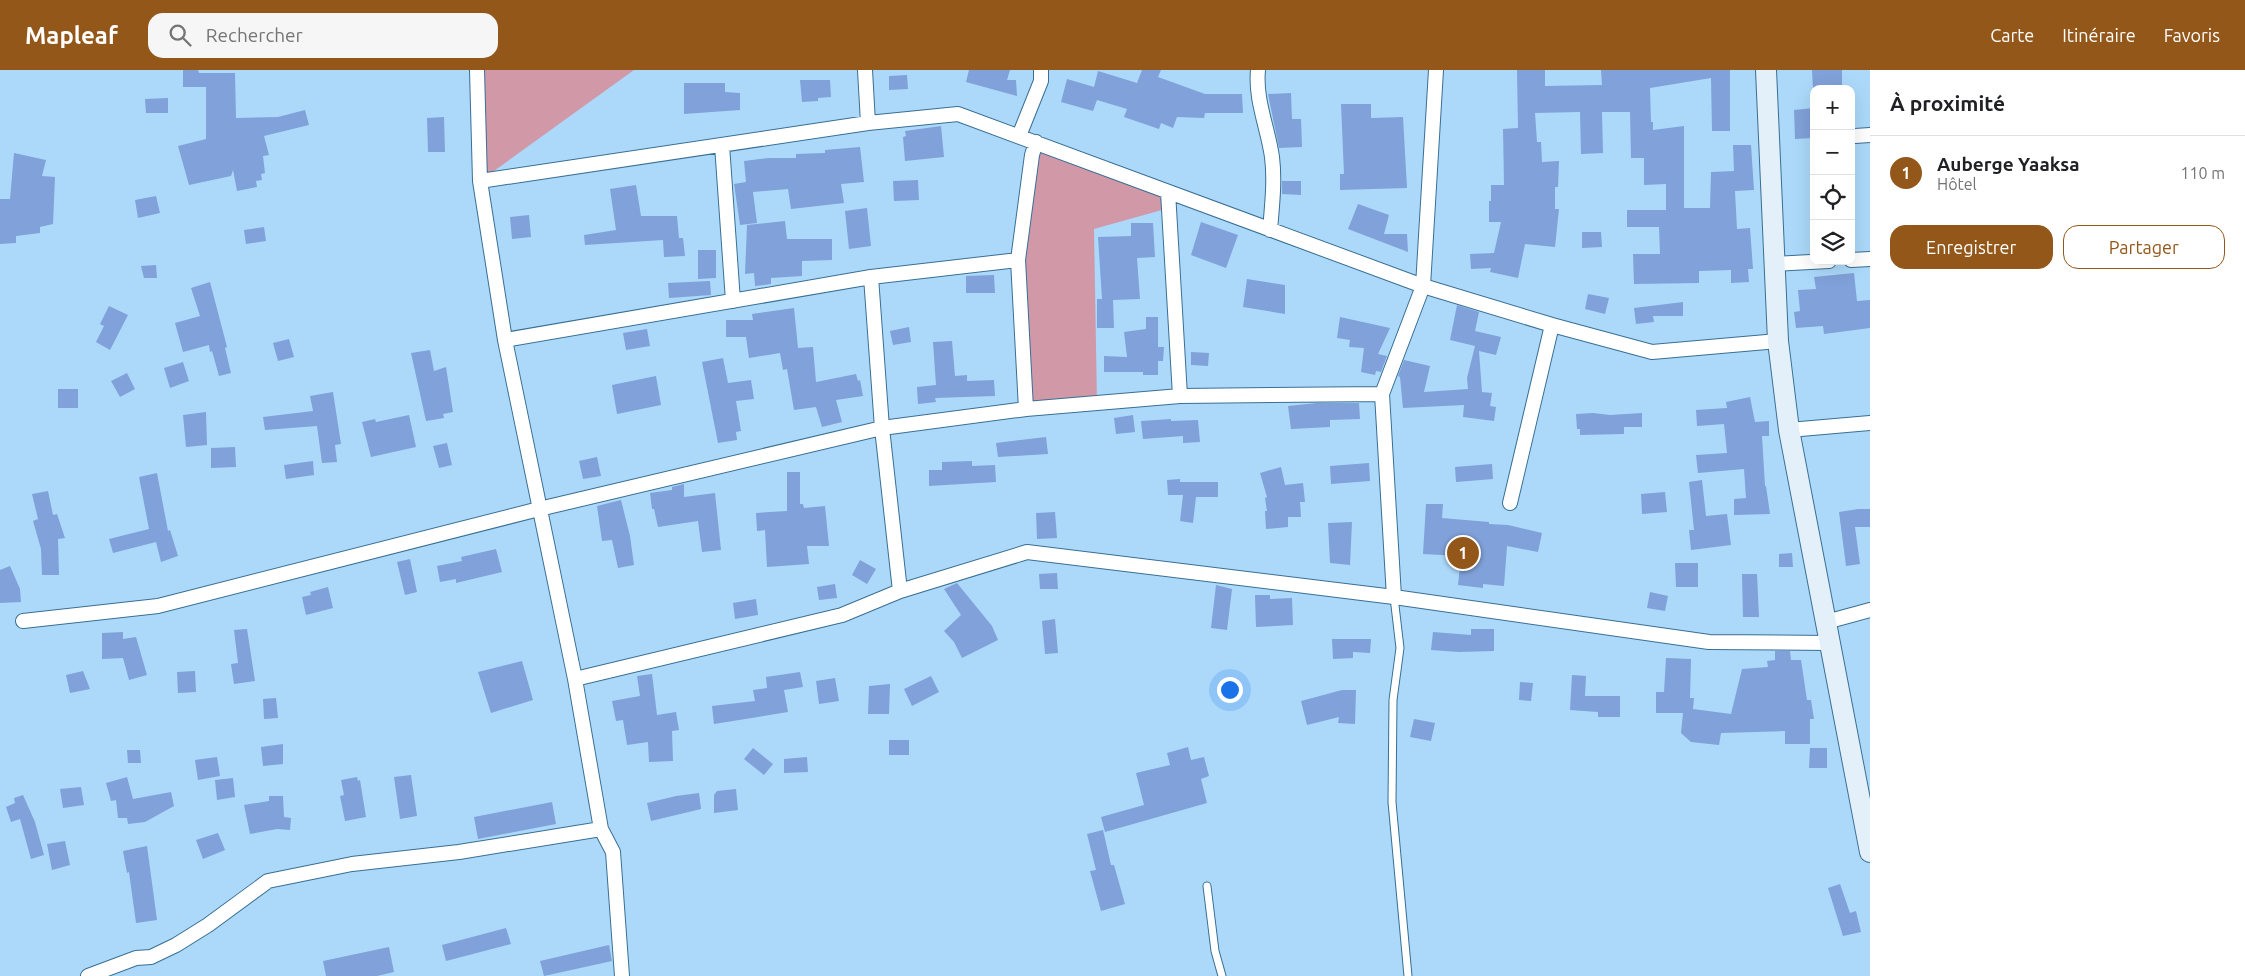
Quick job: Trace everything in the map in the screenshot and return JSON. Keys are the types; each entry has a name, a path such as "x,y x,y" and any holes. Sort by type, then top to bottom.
{"street":[{"path":"477,70 480,181 505,340 575,679 601,829 613,852 622,976"},
{"path":"865,70 868,123"},
{"path":"1019,136 1041,81 1041,70"},
{"path":"1258,70 1263,123 1272,155 1270,230"},
{"path":"1394,597 1382,394 1423,286 1436,70"},
{"path":"1766,70 1778,340 1789,430 1870,852"},
{"path":"480,181 868,123 958,114 1423,286 1552,325 1652,352 1778,340"},
{"path":"1855,136 1870,135"},
{"path":"1026,409 1018,260 1032,154 1036,142"},
{"path":"722,145 733,301"},
{"path":"1168,192 1180,396"},
{"path":"1855,260 1870,259"},
{"path":"505,340 871,277 1018,260"},
{"path":"1774,264 1810,262"},
{"path":"871,277 882,428 900,591"},
{"path":"1510,502 1552,325"},
{"path":"24,621 158,606 540,509 882,428 1026,409 1180,396 1382,394"},
{"path":"1789,430 1870,423"},
{"path":"575,679 842,615 900,591 1027,552 1394,597 1710,642 1830,643"},
{"path":"1826,622 1870,610"},
{"path":"88,976 136,958 151,957 176,945 208,925 258,887 275,879 352,864 469,850 601,829"}],"lane":[{"path":"1394,597 1400,648 1394,700 1392,802 1408,976"},
{"path":"1207,886 1215,951 1222,976"}],"shaded area":[{"path":"477,70 634,70 480,181"},
{"path":"1036,142 1168,192 1169,208 1094,229 1097,403 1026,404 1018,260"}],"building":[{"path":"183,70 198,70 199,73 235,73 236,118 278,117 305,110 309,125 264,136 269,155 263,156 265,173 261,174 262,180 256,181 257,187 237,191 233,170 231,176 189,185 178,146 206,139 206,87 183,87"},
{"path":"969,70 1010,70 1007,80 1016,80 1017,96 966,82"},
{"path":"1142,70 1161,70 1158,77 1205,94 1242,94 1243,113 1205,113 1204,118 1177,117 1173,128 1161,123 1159,129 1124,117 1127,109 1097,100 1093,111 1061,102 1067,79 1094,87 1098,71 1137,83"},
{"path":"1517,70 1545,70 1545,86 1602,85 1601,70 1730,70 1730,131 1712,131 1711,78 1650,88 1651,122 1653,122 1653,130 1684,126 1684,208 1710,208 1711,172 1734,171 1733,145 1751,145 1754,190 1735,191 1737,229 1750,228 1753,269 1748,269 1749,282 1731,283 1731,270 1699,271 1699,283 1634,284 1633,254 1660,254 1659,227 1627,227 1627,210 1666,210 1666,184 1644,185 1644,158 1631,158 1630,112 1602,112 1603,153 1581,154 1580,112 1535,113 1537,142 1541,142 1542,162 1559,161 1558,187 1555,187 1555,209 1559,209 1555,247 1525,244 1518,278 1490,272 1491,268 1471,269 1470,254 1494,253 1501,222 1489,222 1491,185 1504,185 1503,129 1518,128"},
{"path":"1812,70 1842,70 1842,85 1813,85"},
{"path":"907,75 908,89 889,90 889,76"},
{"path":"800,80 830,80 831,97 818,98 818,101 802,102"},
{"path":"684,83 725,83 725,92 740,93 740,110 684,114"},
{"path":"1291,93 1292,119 1301,119 1302,147 1279,148 1268,94"},
{"path":"168,98 168,113 146,113 145,99"},
{"path":"1341,104 1371,104 1371,118 1403,117 1407,188 1340,190 1340,174 1344,174"},
{"path":"1810,108 1810,138 1795,139 1794,110"},
{"path":"444,117 445,152 428,152 427,118"},
{"path":"941,126 944,157 905,161 903,137 906,136 905,131"},
{"path":"860,147 864,182 841,184 844,203 791,209 788,189 753,192 757,223 740,225 734,184 746,182 744,161 769,158 796,158 796,154 825,153 825,150"},
{"path":"14,153 46,160 42,176 55,177 53,224 40,227 40,233 16,236 16,243 0,244 0,199 10,199"},
{"path":"918,180 919,200 894,201 893,181"},
{"path":"1282,181 1301,181 1301,195 1282,194"},
{"path":"636,185 641,216 677,216 679,238 683,238 685,256 664,257 663,240 585,245 584,235 616,230 610,189"},
{"path":"156,196 160,213 138,218 135,200"},
{"path":"1358,204 1389,215 1384,234 1407,234 1408,252 1348,229"},
{"path":"867,208 871,246 849,249 845,211"},
{"path":"529,215 531,237 512,239 510,217"},
{"path":"785,221 787,239 832,239 832,260 802,261 802,276 771,278 771,284 755,286 754,273 745,274 747,225"},
{"path":"1201,222 1238,235 1226,268 1191,255"},
{"path":"1131,223 1153,223 1155,257 1137,258 1140,299 1113,300 1114,328 1097,328 1097,299 1102,299 1098,237 1131,236"},
{"path":"264,227 266,241 246,244 244,230"},
{"path":"1582,232 1601,232 1602,247 1582,248"},
{"path":"698,250 716,250 716,278 698,279"},
{"path":"156,265 157,278 144,278 141,266"},
{"path":"1854,273 1857,301 1870,300 1870,328 1824,334 1823,326 1796,328 1794,312 1800,311 1798,290 1816,289 1814,277"},
{"path":"994,275 995,293 966,293 966,276"},
{"path":"1247,279 1285,285 1285,314 1243,307"},
{"path":"710,281 711,295 669,298 668,283"},
{"path":"210,282 227,347 225,348 231,373 219,376 209,345 183,352 175,323 200,316 191,288"},
{"path":"1588,294 1609,298 1605,314 1585,309"},
{"path":"1683,302 1683,316 1653,316 1654,322 1636,324 1634,308"},
{"path":"1457,305 1479,312 1475,331 1501,337 1496,355 1479,351 1482,392 1492,393 1490,406 1496,407 1494,421 1463,417 1464,405 1403,408 1400,377 1398,376 1404,360 1430,366 1424,392 1468,389 1467,378 1475,346 1450,340"},
{"path":"109,306 128,315 110,350 96,342 104,326 100,324"},
{"path":"794,308 798,348 813,347 816,382 856,374 858,381 860,380 863,396 836,400 842,422 822,427 816,407 794,410 787,369 783,370 780,353 749,358 746,337 726,337 726,320 753,320 752,314"},
{"path":"1146,317 1158,317 1158,347 1164,347 1163,361 1158,361 1158,375 1143,375 1143,372 1104,372 1104,356 1127,357 1124,332 1146,329"},
{"path":"1340,317 1390,328 1378,354 1387,356 1381,372 1376,371 1375,375 1361,372 1364,348 1349,347 1350,340 1337,338"},
{"path":"909,327 911,342 893,345 890,331"},
{"path":"647,329 650,346 626,350 623,333"},
{"path":"289,339 294,357 278,361 273,343"},
{"path":"952,341 955,376 967,375 967,381 994,380 995,396 935,398 936,402 918,404 917,387 936,385 933,342"},
{"path":"430,350 434,371 446,367 453,412 443,414 444,418 426,421 411,353"},
{"path":"1191,352 1209,353 1208,366 1191,365"},
{"path":"723,358 728,383 751,380 754,399 736,401 741,431 736,432 737,440 718,443 702,362"},
{"path":"183,362 189,381 170,388 164,368"},
{"path":"127,373 135,389 120,397 111,381"},
{"path":"656,376 661,405 617,414 612,385"},
{"path":"58,389 78,389 78,408 58,408"},
{"path":"333,392 341,444 335,445 337,462 322,463 317,426 265,430 263,417 313,411 310,396"},
{"path":"1750,397 1755,422 1769,421 1769,436 1762,436 1765,486 1770,514 1734,515 1734,499 1746,498 1744,469 1698,473 1696,455 1727,453 1724,424 1697,426 1696,410 1727,408 1726,402"},
{"path":"1317,403 1359,403 1360,419 1330,420 1330,427 1291,429 1288,406"},
{"path":"206,412 207,445 186,447 183,415"},
{"path":"1642,413 1642,427 1624,427 1624,434 1580,435 1580,429 1577,429 1576,414 1610,415"},
{"path":"409,415 416,447 371,457 362,422 375,419 376,422"},
{"path":"1133,415 1135,432 1116,434 1114,418"},
{"path":"1171,419 1171,421 1198,420 1200,442 1183,443 1183,436 1143,439 1141,421"},
{"path":"1046,437 1048,454 998,457 996,443"},
{"path":"447,443 452,465 439,468 433,446"},
{"path":"235,447 236,467 211,468 211,448"},
{"path":"597,457 601,476 583,479 579,461"},
{"path":"313,461 314,475 286,479 284,465"},
{"path":"972,461 972,466 995,465 996,482 929,486 929,470 942,470 942,462"},
{"path":"1369,463 1370,481 1331,484 1330,466"},
{"path":"1492,464 1493,479 1456,482 1455,467"},
{"path":"1281,467 1285,485 1303,483 1305,502 1300,502 1301,517 1288,517 1288,527 1266,529 1265,511 1267,511 1265,498 1267,497 1260,473"},
{"path":"787,472 800,472 800,504 803,504 804,508 825,506 829,546 807,546 809,564 767,567 765,530 757,531 756,513 787,511"},
{"path":"157,473 168,531 170,530 178,556 161,562 156,542 113,553 109,539 149,529 139,477"},
{"path":"1180,479 1180,482 1218,482 1218,497 1196,497 1193,523 1180,521 1183,495 1168,495 1167,480"},
{"path":"1702,480 1706,516 1727,514 1731,545 1691,550 1689,530 1694,530 1689,482"},
{"path":"684,484 684,497 715,493 721,550 702,552 698,521 658,527 654,509 652,509 650,493 672,490 672,487"},
{"path":"48,491 53,515 57,514 65,538 58,539 59,575 42,575 41,549 33,521 38,519 32,494"},
{"path":"1665,492 1667,512 1642,514 1641,494"},
{"path":"621,500 630,536 634,565 618,568 612,540 602,541 597,506"},
{"path":"1426,504 1443,504 1442,518 1489,522 1489,524 1508,525 1542,533 1538,552 1507,546 1504,586 1483,584 1483,588 1458,585 1461,556 1423,554"},
{"path":"1870,509 1870,527 1855,527 1860,564 1846,566 1839,512"},
{"path":"1055,512 1057,538 1037,539 1036,513"},
{"path":"1352,522 1350,565 1330,563 1328,523"},
{"path":"496,549 502,572 456,583 456,579 440,582 437,566 462,561 461,557"},
{"path":"1792,553 1793,567 1779,567 1779,554"},
{"path":"410,559 417,592 405,595 397,562"},
{"path":"860,560 876,569 867,584 852,575"},
{"path":"1675,563 1698,563 1698,587 1676,587"},
{"path":"10,566 20,589 21,602 0,603 0,570"},
{"path":"1057,573 1058,589 1040,589 1039,574"},
{"path":"1742,574 1757,574 1759,617 1743,617"},
{"path":"957,583 992,626 998,640 962,658 954,642 944,631 961,615 944,589"},
{"path":"835,584 837,598 819,600 817,587"},
{"path":"1216,585 1232,589 1227,630 1211,628"},
{"path":"328,587 333,608 306,615 302,597 311,595 310,592"},
{"path":"1650,592 1668,596 1665,611 1647,608"},
{"path":"1255,595 1270,595 1270,599 1292,598 1293,625 1256,627"},
{"path":"756,599 758,615 735,619 733,603"},
{"path":"1055,619 1058,653 1045,654 1042,621"},
{"path":"247,629 255,681 234,684 231,664 238,663 234,630"},
{"path":"1471,629 1494,629 1494,651 1459,652 1431,650 1433,632 1471,635"},
{"path":"123,632 123,639 136,637 147,675 129,680 123,658 102,659 102,633"},
{"path":"1332,639 1371,639 1370,653 1353,652 1353,658 1333,659"},
{"path":"1775,651 1790,651 1791,660 1801,660 1807,700 1811,700 1814,719 1810,719 1810,744 1785,744 1785,731 1721,733 1719,745 1691,742 1681,733 1683,713 1656,713 1656,692 1664,692 1666,658 1691,659 1690,698 1694,698 1693,709 1731,714 1742,669 1768,667 1767,661 1775,660"},
{"path":"522,661 533,700 491,713 478,672"},
{"path":"83,671 90,689 70,693 66,675"},
{"path":"195,671 196,692 178,693 177,672"},
{"path":"800,672 803,687 784,690 788,712 714,724 712,706 755,701 753,690 767,688 766,677"},
{"path":"652,674 657,715 676,712 679,730 672,731 673,761 649,762 648,742 627,745 623,720 616,721 612,701 640,696 637,676"},
{"path":"1572,675 1586,676 1585,696 1620,696 1620,717 1598,717 1598,712 1570,710"},
{"path":"931,676 939,692 912,706 904,689"},
{"path":"835,678 839,701 819,704 816,681"},
{"path":"1520,682 1533,683 1531,701 1519,700"},
{"path":"890,684 889,714 868,714 869,686"},
{"path":"1342,690 1356,690 1355,724 1338,723 1339,717 1307,725 1301,701"},
{"path":"276,698 278,718 264,719 263,699"},
{"path":"1414,719 1435,723 1431,741 1410,737"},
{"path":"889,740 909,740 909,755 889,755"},
{"path":"283,744 283,764 263,766 261,747"},
{"path":"1188,747 1191,760 1204,757 1209,776 1201,779 1207,803 1105,832 1101,817 1144,805 1136,773 1170,765 1167,753"},
{"path":"753,748 773,764 764,775 744,759"},
{"path":"1810,748 1827,748 1827,768 1809,768"},
{"path":"127,750 140,750 141,763 128,763"},
{"path":"217,757 220,776 198,780 195,760"},
{"path":"807,757 808,772 784,773 784,759"},
{"path":"411,775 417,816 400,819 394,777"},
{"path":"127,777 133,799 171,792 174,806 145,822 128,824 127,818 118,818 116,800 111,801 106,783"},
{"path":"357,777 358,781 360,780 366,817 345,821 340,796 344,795 341,780"},
{"path":"233,778 235,797 217,800 215,780"},
{"path":"81,787 84,805 63,808 60,789"},
{"path":"736,789 738,810 714,813 714,795 717,791"},
{"path":"699,793 701,809 651,821 647,803"},
{"path":"23,795 35,822 44,855 31,859 20,819 11,822 6,807 15,803 14,798"},
{"path":"269,796 283,796 284,817 291,818 290,830 277,829 250,834 244,805 269,801"},
{"path":"552,802 556,824 478,839 474,817"},
{"path":"1103,830 1111,865 1114,865 1125,904 1101,911 1090,871 1096,870 1087,834"},
{"path":"218,833 225,850 203,859 196,840"},
{"path":"65,841 70,865 52,870 47,844"},
{"path":"147,846 157,920 136,923 129,872 127,873 123,851"},
{"path":"1840,884 1850,913 1856,911 1861,932 1843,936 1828,888"},
{"path":"506,928 511,944 446,961 442,945"},
{"path":"609,945 612,961 544,976 540,961"},
{"path":"389,947 394,972 377,976 326,976 323,961"}],"place":[{"name":"Auberge Yaaksa","path":"1463,553"}]}
